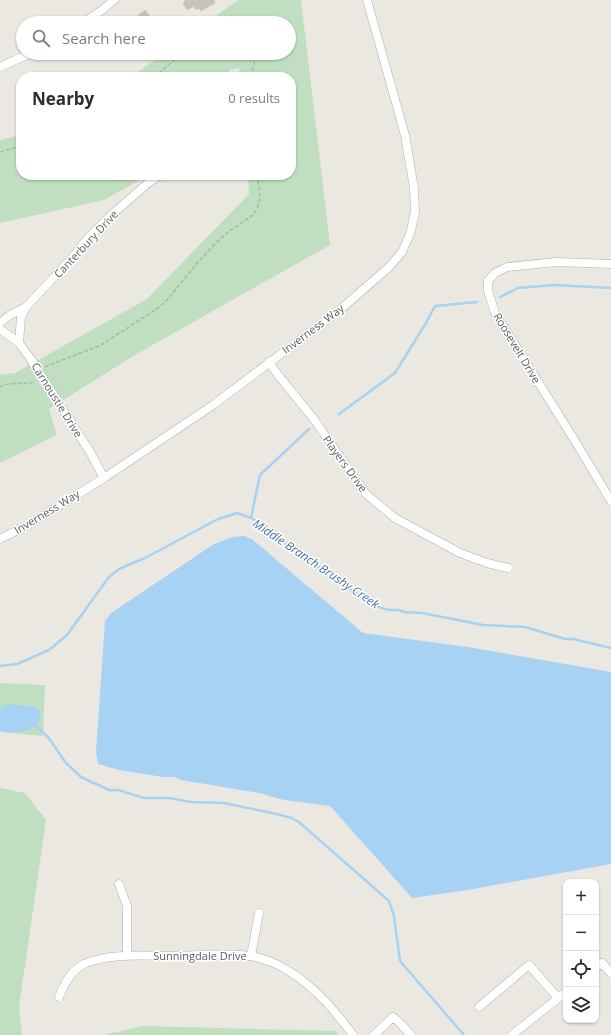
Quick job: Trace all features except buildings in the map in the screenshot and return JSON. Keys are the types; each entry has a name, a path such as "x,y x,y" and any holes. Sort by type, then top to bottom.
{"street":[{"path":"93,16 114,0"},
{"name":"Inverness Way","path":"0,539 28,525 104,478 213,405 342,308 389,267 402,252 410,234 414,212 414,188 406,142 367,0"},
{"path":"0,67 16,60"},
{"name":"Canterbury Drive","path":"19,343 22,317 26,308 89,237 116,211 152,180"},
{"name":"Roosevelt Drive","path":"611,264 556,262 507,267 495,273 488,281 488,291 495,313 611,501"},
{"name":"Canterbury Drive","path":"0,323 10,315 26,308"},
{"name":"Carnoustie Drive","path":"0,329 19,343 41,374 90,452 104,478"},
{"name":"Players Drive","path":"269,362 313,418 366,494 395,518 454,550 487,563 508,568"},
{"path":"119,884 127,906 127,956"},
{"path":"251,956 259,913"},
{"name":"Sunningdale Drive","path":"59,997 71,974 83,964 99,959 119,956 178,956 213,954 251,956 278,964 300,978 321,996 353,1035"},
{"path":"599,966 602,963 611,973"},
{"path":"479,1007 529,965 558,998"},
{"path":"512,1035 563,994"},
{"path":"374,1035 393,1017 411,1035"}],"path":[{"path":"160,72 175,60"},
{"path":"252,72 255,60"},
{"path":"0,152 16,147"},
{"path":"0,387 10,384 34,383 39,378 46,366 101,345 158,308 167,300 215,244 228,232 253,215 257,209 260,195 258,180"}],"green space":[{"path":"238,0 301,0 330,245 133,356 49,409 57,435 0,462 0,375 15,373 147,299 249,194 248,180 296,180 296,72 239,72 239,68 230,70 228,72 138,72 155,60 296,60 296,16 216,16"},
{"path":"16,136 16,180 140,180 104,200 0,223 0,140"},
{"path":"0,683 45,685 43,736 0,732"},
{"path":"0,788 25,793 46,820 19,1007 22,1035 0,1035"},
{"path":"143,1026 336,1031 339,1035 103,1035"}],"water":[{"path":"244,536 252,539 363,633 468,647 611,672 611,864 468,890 412,898 330,806 284,800 259,793 181,780 175,777 163,777 119,770 98,764 96,752 105,621 111,613 214,544 233,537"},
{"path":"9,704 34,707 40,710 40,718 38,723 33,728 21,732 0,731 0,710 3,706"}],"waterway":[{"path":"500,297 518,288 554,285 611,288"},
{"path":"339,414 395,373 435,306 477,302"},
{"path":"251,518 260,475 309,429"},
{"name":"Middle Branch Brushy Creek","path":"0,666 17,664 49,650 67,635 109,577 119,569 145,558 218,519 237,513 251,518 265,526 293,550 375,606 389,610 422,613 483,625 525,627 565,639 573,639 611,648"},
{"path":"36,726 48,737 66,763 81,777 109,790 118,790 144,798 169,798 191,802 224,803 292,818 300,823 389,901 394,916 400,961 464,1035"}]}
